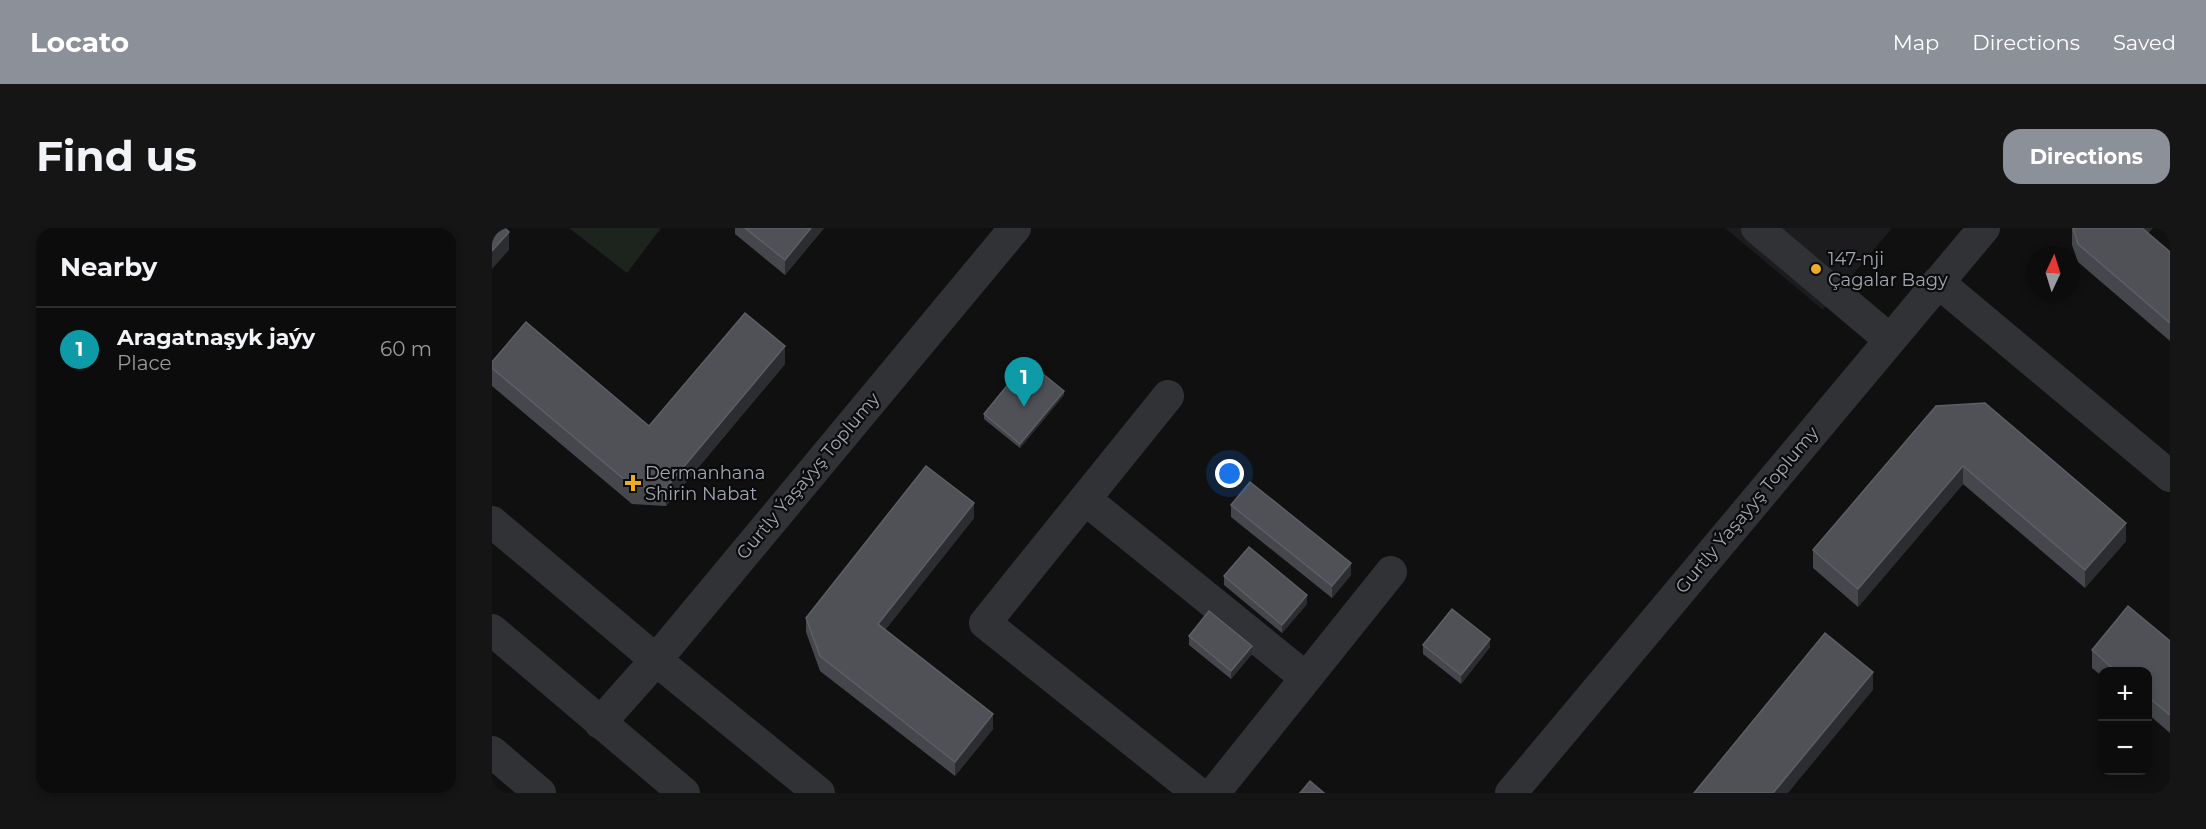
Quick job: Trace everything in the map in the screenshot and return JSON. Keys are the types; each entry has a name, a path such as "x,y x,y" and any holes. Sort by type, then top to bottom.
{"street":[{"name":"Gurtly Ýaşaýyş Toplumy","path":"600,723 656,660 1015,228"},
{"path":"1757,228 1890,339"},
{"name":"Gurtly Ýaşaýyş Toplumy","path":"1511,793 1984,228"},
{"path":"1938,282 2170,476"},
{"path":"1168,396 985,623 1198,793"},
{"path":"1085,499 1306,678"},
{"path":"492,522 819,793"},
{"path":"1214,793 1391,572"},
{"path":"497,638 684,793"},
{"path":"492,752 540,793"}],"shaded area":[{"path":"569,228 661,228 627,273"},
{"name":"147-nji Çagalar Bagy","path":"1725,228 1892,228 1823,310"}],"building":[{"path":"492,228 505,228 509,232 492,251"},
{"path":"745,228 811,228 785,260"},
{"path":"2073,228 2142,228 2170,252 2170,323 2078,244"},
{"path":"745,313 785,346 666,488 632,486 492,368 492,362 526,322 649,426"},
{"path":"1027,361 1064,391 1020,444 984,414"},
{"path":"1985,403 2126,523 2085,570 1963,466 1858,589 1813,550 1936,406"},
{"path":"926,466 974,503 878,624 993,714 955,762 820,656 806,618"},
{"path":"1250,482 1351,563 1332,586 1231,505"},
{"path":"1249,547 1307,595 1282,625 1224,576"},
{"path":"2128,606 2170,641 2170,715 2152,700 2152,667 2111,667 2092,650"},
{"path":"1452,609 1490,639 1461,675 1423,645"},
{"path":"1209,611 1252,646 1231,671 1189,636"},
{"path":"1825,633 1873,672 1773,793 1694,793"},
{"path":"1310,781 1324,793 1300,793"}],"place":[{"name":"147-nji Çagalar Bagy","path":"1816,269"},
{"name":"Aragatnaşyk jaýy","path":"1024,407"},
{"name":"Dermanhana Shirin Nabat","path":"633,483"}]}
